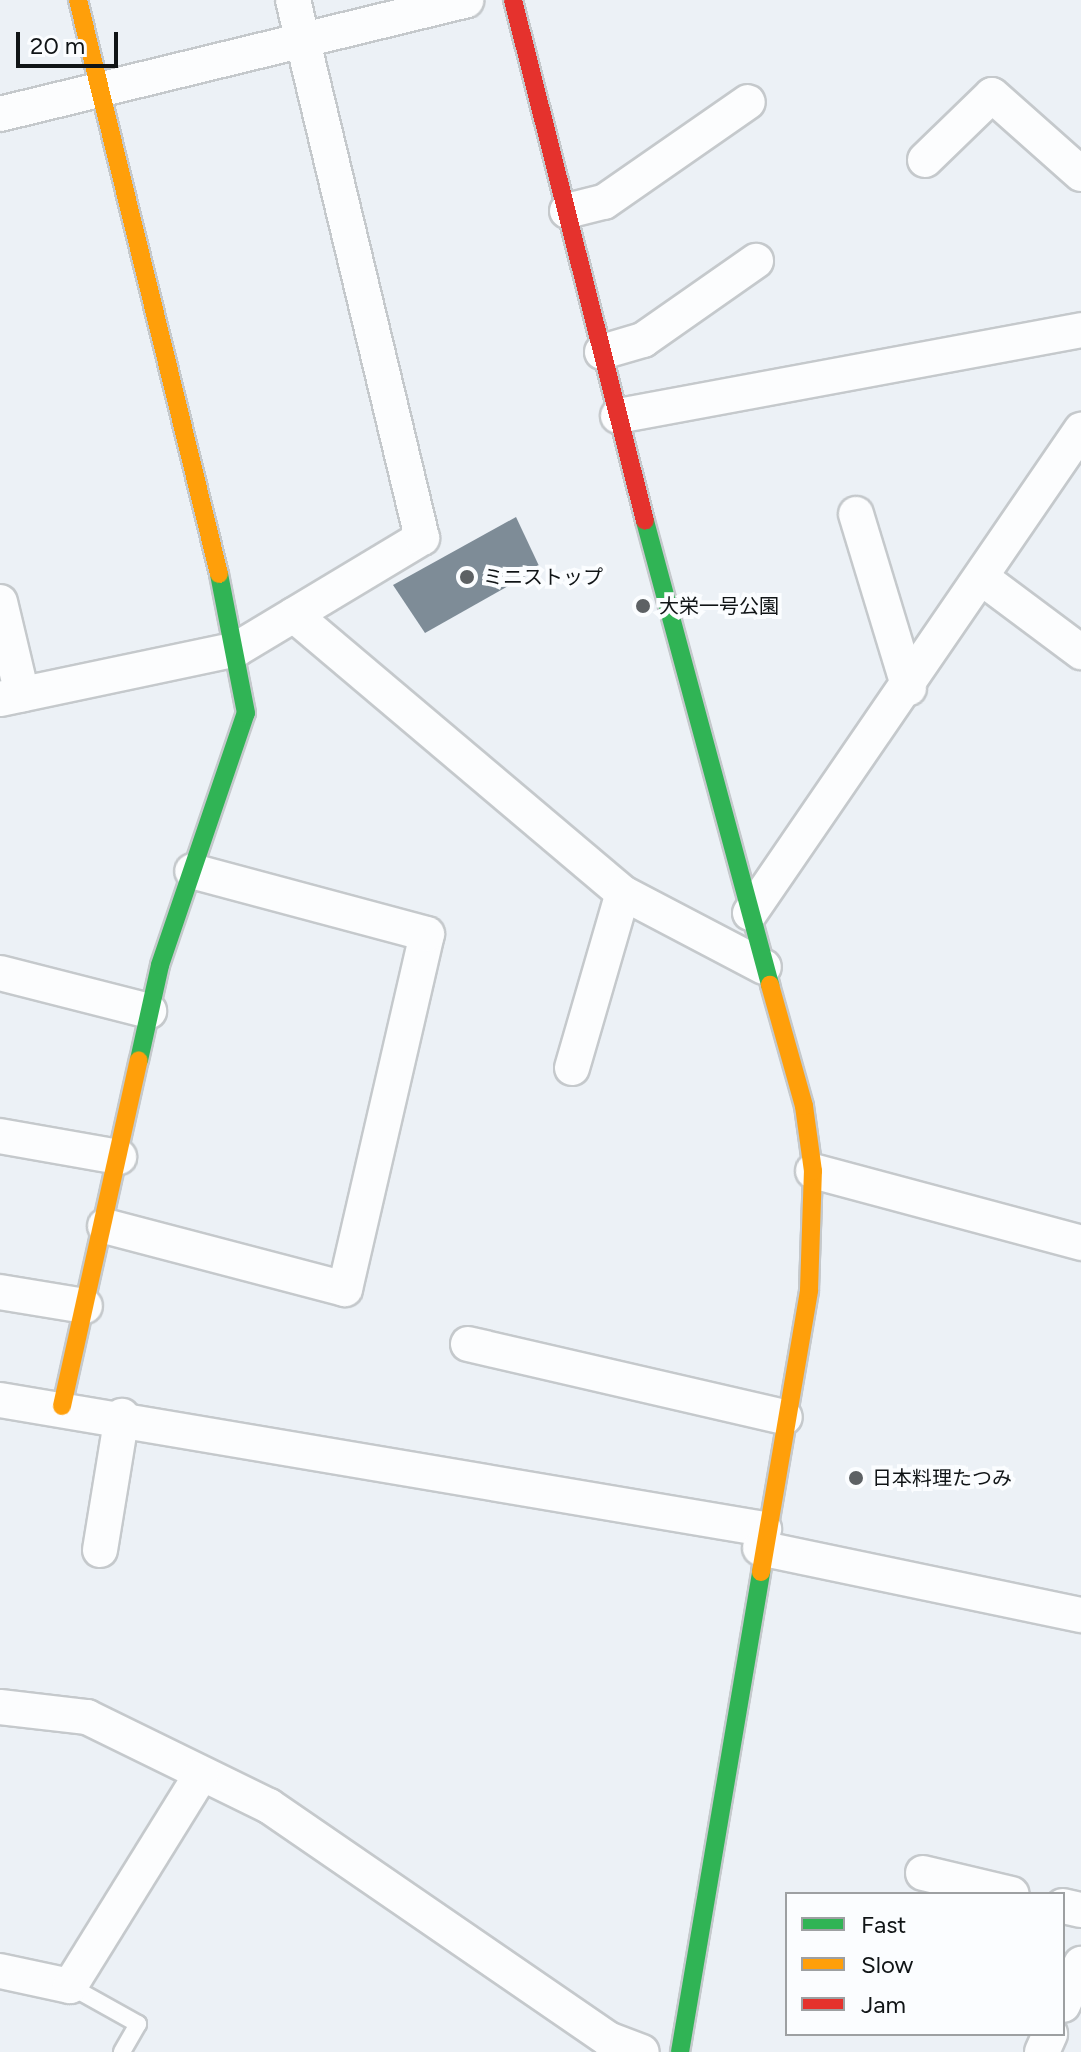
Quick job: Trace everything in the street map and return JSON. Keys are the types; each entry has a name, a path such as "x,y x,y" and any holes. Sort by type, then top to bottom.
{"main road":[{"path":"62,1406 105,1226 149,1011 192,871 246,713 237,649 78,0"},
{"path":"513,0 618,416 764,967 804,1106 813,1171 809,1290 762,1538 680,2052"}],"street":[{"path":"0,602 11,697 237,649 422,538 293,0"},
{"path":"0,114 466,0"},
{"path":"925,160 992,95 1081,174"},
{"path":"567,211 604,202 748,102"},
{"path":"602,352 643,340 756,261"},
{"path":"618,416 1081,330"},
{"path":"750,913 909,688 1081,430"},
{"path":"856,514 909,688"},
{"path":"982,578 1081,652"},
{"path":"294,615 623,893 764,967"},
{"path":"105,1226 345,1289 427,934 192,871"},
{"path":"572,1068 623,893"},
{"path":"0,973 149,1011"},
{"path":"0,1136 119,1157"},
{"path":"813,1171 1081,1243"},
{"path":"0,1292 85,1306"},
{"path":"468,1344 785,1417"},
{"path":"0,1400 122,1416 762,1538 1081,1615"},
{"path":"100,1550 122,1416"},
{"path":"0,1707 87,1717 269,1806 608,2039 642,2052"},
{"path":"0,1971 70,1986 201,1775"},
{"path":"923,1873 1004,1892"},
{"path":"1065,2000 1081,1964"}],"lane":[{"path":"70,1986 138,2024 122,2052"}],"building":[{"name":"ミニストップ","path":"516,517 540,568 425,633 393,585"}],"traffic: fast":[{"path":"645,521 770,985"},
{"path":"139,1060 160,965 246,713 219,574"},
{"path":"680,2052 761,1572"}],"traffic: slow":[{"path":"78,0 219,574"},
{"path":"761,1572 809,1290 813,1171 804,1106 770,985"},
{"path":"62,1406 139,1060"}],"traffic: jam":[{"path":"513,0 645,521"}],"place":[{"name":"ミニストップ","path":"467,577"},
{"name":"大栄一号公園","path":"643,606"},
{"name":"日本料理たつみ","path":"856,1478"}]}
